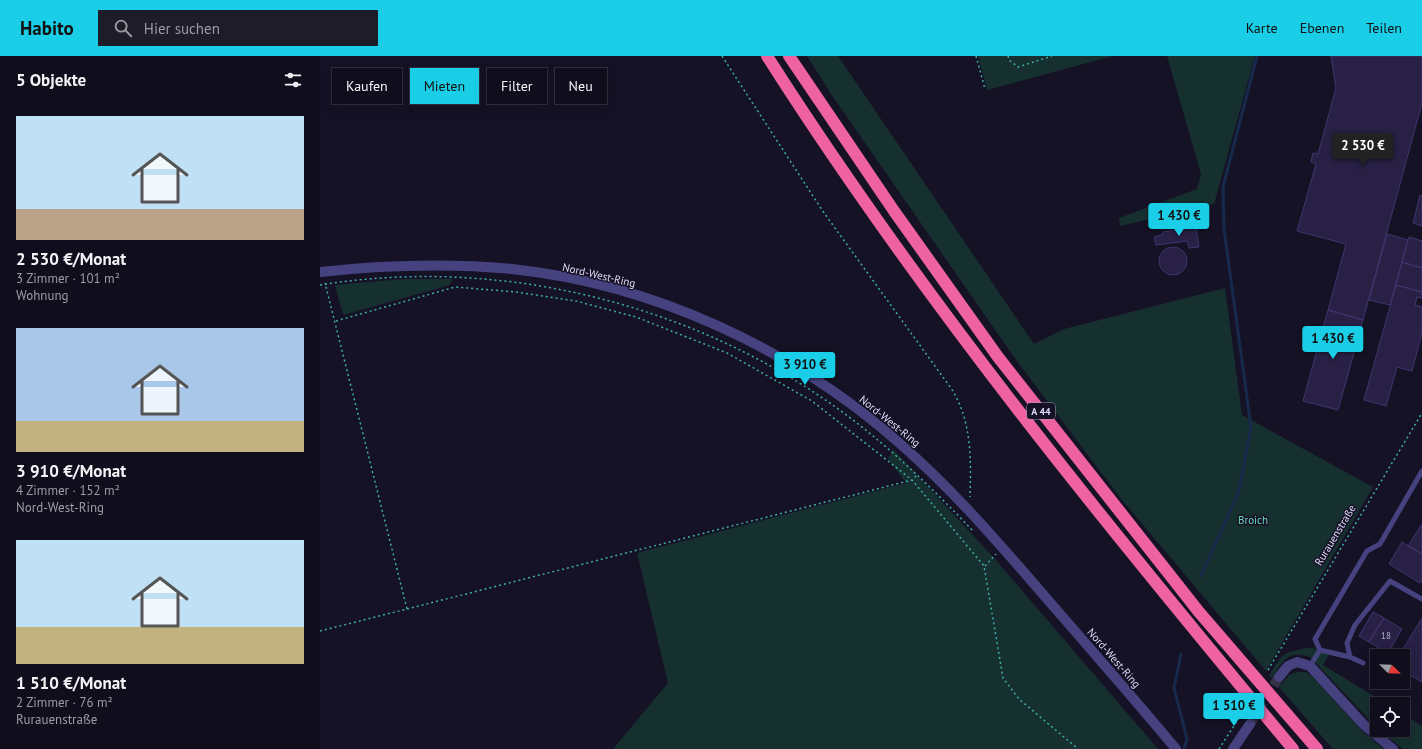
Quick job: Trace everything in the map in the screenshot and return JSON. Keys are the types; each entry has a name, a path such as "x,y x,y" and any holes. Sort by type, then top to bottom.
{"highway":[{"name":"A 44","path":"767,56 878,222 985,370 1187,622 1293,749"},
{"name":"A 44","path":"789,56 894,211 998,357 1199,612 1317,749"}],"street":[{"name":"Nord-West-Ring","path":"322,272 420,266 513,269 571,279 637,296 726,330 786,361 861,412 925,467 971,511 1000,551 1176,749"},
{"path":"1279,677 1288,666 1297,662 1310,666 1364,725 1392,749"},
{"path":"1233,749 1250,724"}],"lane":[{"path":"1320,650 1315,639 1367,551 1380,544 1422,471"},
{"path":"1350,657 1347,643 1355,625 1390,582 1422,599"},
{"path":"1320,650 1350,657 1363,663"},
{"path":"1310,666 1320,650"}],"path":[{"path":"722,56 822,210 953,391 960,403 966,420 969,440 971,511"},
{"path":"976,56 985,89"},
{"path":"1008,56 1009,60 1018,67 1052,56"},
{"path":"322,272 336,321 407,609"},
{"path":"320,285 402,277 455,278 517,282 578,293 639,309 708,335 771,366 852,419 918,475 975,533"},
{"path":"336,321 455,287 516,292 576,301 636,317 727,353 812,401 912,480 984,566 1003,678 1019,699 1078,749"},
{"name":"Rurauenstraße","path":"1268,670 1422,413"},
{"path":"320,632 912,480 925,467"},
{"path":"991,549 1000,551"},
{"path":"984,566 1000,551"},
{"path":"1219,749 1241,715"}],"green space":[{"name":"Broich","path":"807,56 838,56 1034,344 1064,329 1225,288 1242,415 1373,487 1266,671 1122,500 1016,360 831,94"},
{"path":"978,56 1113,56 987,90"},
{"path":"1167,56 1255,56 1214,204 1120,226 1119,218 1197,189 1201,174"},
{"path":"402,279 452,279 450,285 343,315 335,285"},
{"path":"893,449 995,559 1158,749 613,749 668,683 637,553 906,483 888,459"},
{"path":"1308,648 1319,649 1329,655 1323,665 1376,697 1370,697 1370,721 1310,657 1296,655 1286,658 1272,678 1269,676 1280,658 1292,651"},
{"path":"1297,672 1306,672 1312,676 1361,730 1384,749 1333,749 1279,687 1289,675"},
{"path":"1410,718 1422,726 1422,749 1403,749 1388,737 1410,737"}],"building":[{"path":"1331,56 1422,56 1422,103 1363,320 1328,310 1346,244 1297,231 1316,164 1311,162 1313,153 1318,154 1336,88"},
{"path":"1420,195 1422,196 1422,226 1413,223"},
{"path":"1196,227 1199,247 1189,248 1187,241 1156,245 1154,237 1162,235 1163,232"},
{"path":"1387,234 1408,240 1390,305 1369,300"},
{"path":"1409,237 1422,241 1422,268 1402,262"},
{"path":"1173,247 1183,251 1187,261 1183,271 1173,275 1163,271 1159,261 1163,251"},
{"path":"1402,262 1422,268 1422,292 1396,285"},
{"path":"1396,285 1422,292 1422,298 1417,297 1415,305 1422,307 1422,332 1412,371 1397,367 1386,406 1364,400"},
{"path":"1328,310 1363,320 1338,410 1303,401"},
{"path":"1422,524 1422,554 1408,546"},
{"path":"1402,542 1422,554 1422,581 1420,583 1389,564"},
{"path":"1373,612 1384,618 1369,642 1359,636"},
{"path":"1384,618 1402,629 1390,649 1381,649 1369,642"},
{"path":"1422,618 1422,682 1410,675 1410,649 1403,649"}],"waterway":[{"path":"1201,576 1239,491 1251,427 1224,229 1223,187 1257,56"},
{"path":"1181,654 1174,688 1187,739 1184,749"}],"tunnel":[{"path":"1250,724 1279,677"}]}
